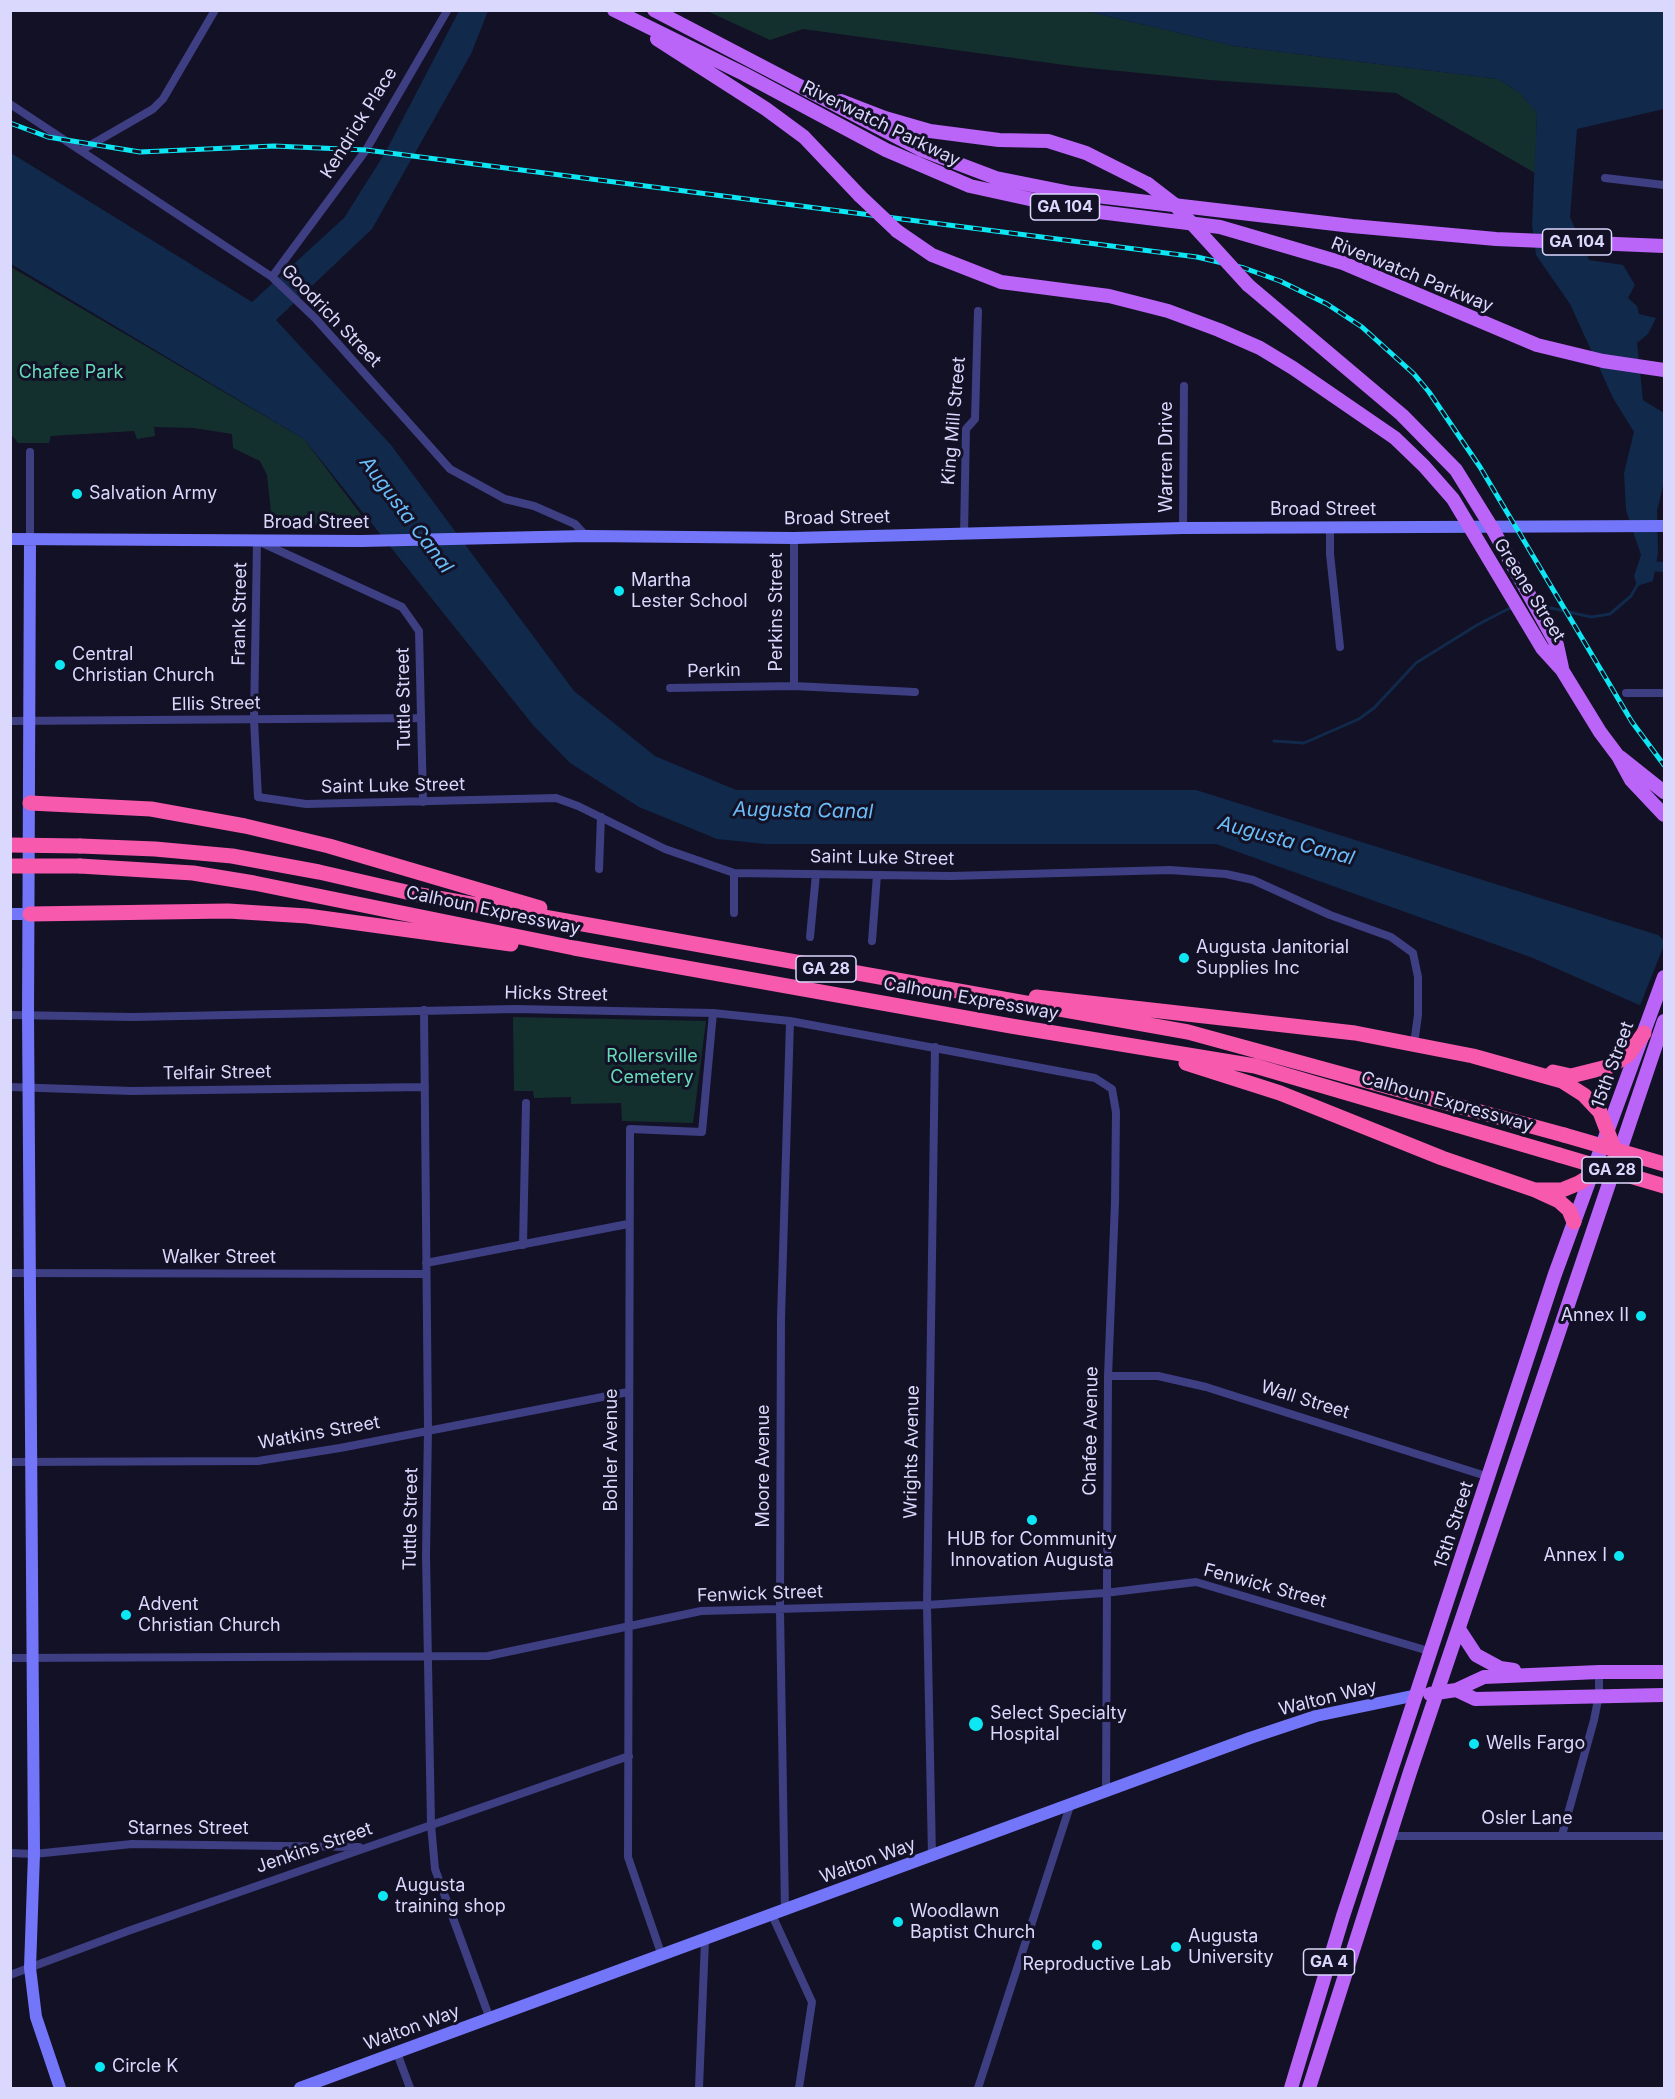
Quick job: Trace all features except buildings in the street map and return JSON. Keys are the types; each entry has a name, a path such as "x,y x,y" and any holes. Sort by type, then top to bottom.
{"highway":[{"path":"30,802 151,809 245,826 329,846 617,931"},
{"name":"Calhoun Expressway","path":"10,845 155,849 232,856 319,872 415,894 1188,1032 1665,1164"},
{"name":"Calhoun Expressway","path":"10,866 80,866 182,872 254,883 702,971 1255,1066 1665,1186"},
{"path":"30,914 228,911 307,916 702,971"},
{"path":"888,980 1354,1033 1414,1044 1562,1081 1584,1095 1603,1117 1618,1159 1562,1190 1535,1190"},
{"path":"1532,1072 1571,1076 1601,1070 1628,1054 1644,1033"},
{"path":"1128,1045 1280,1093 1442,1158 1535,1190 1559,1201 1569,1210 1574,1222"}],"main road":[{"name":"Greene Street","path":"613,10 766,109 804,137 897,231 932,255 1001,282 1109,296 1168,311 1260,348 1366,417 1424,466 1453,500 1542,648 1562,670 1631,780 1665,815"},
{"name":"Riverwatch Parkway","path":"613,10 695,48 886,150 970,186 1075,209 1220,227 1343,263 1537,345 1603,361 1665,370"},
{"name":"Riverwatch Parkway","path":"654,10 922,150 996,178 1071,193 1352,226 1496,239 1662,245"},
{"name":"Greene Street","path":"775,73 885,118 930,131 999,140 1048,141 1086,153 1148,184 1174,204 1248,285 1402,415 1456,470 1492,528 1557,645 1562,670"},
{"name":"Broad Street","path":"10,539 361,541 586,536 794,538 1183,528 1665,526"},
{"path":"30,539 28,1087 34,1854 30,1968 36,2017 60,2088"},
{"name":"Greene Street","path":"1618,756 1665,792"},
{"path":"10,914 30,914"},
{"name":"15th Street","path":"1291,2088 1346,1905 1432,1652 1488,1477 1574,1222 1665,976"},
{"name":"15th Street","path":"1309,2088 1437,1693 1665,1021"},
{"path":"1459,1629 1476,1655 1500,1668 1552,1674"},
{"name":"Walton Way","path":"300,2088 1317,1716 1417,1695 1455,1690 1484,1677 1599,1672 1665,1672"},
{"name":"Walton Way","path":"1455,1690 1475,1699 1665,1695"}],"street":[{"path":"82,150 153,109 163,99 215,10"},
{"name":"Kendrick Place","path":"273,277 366,150 447,11"},
{"name":"Goodrich Street","path":"10,104 273,277 302,305 450,470 510,500 534,506 575,524 586,536"},
{"path":"1605,178 1665,185"},
{"name":"King Mill Street","path":"963,534 966,429 975,419 978,311"},
{"name":"Warren Drive","path":"1183,528 1184,386"},
{"path":"30,452 30,539"},
{"path":"1330,529 1330,554 1340,647"},
{"name":"Perkins Street","path":"794,538 794,686"},
{"name":"Tuttle Street","path":"257,541 402,607 419,631 423,802"},
{"name":"Frank Street","path":"257,541 254,720 258,797"},
{"name":"Perkin","path":"670,688 794,686 915,692"},
{"path":"1626,693 1665,693"},
{"name":"Ellis Street","path":"10,721 421,718"},
{"name":"Saint Luke Street","path":"258,797 306,804 556,798 601,817 665,849 734,873 951,876 1170,870 1226,874 1253,880 1330,915 1391,937 1413,953 1418,977 1418,1014 1414,1044"},
{"path":"599,869 601,817"},
{"path":"734,873 734,913"},
{"path":"810,937 816,874"},
{"path":"872,941 877,875"},
{"name":"Hicks Street","path":"10,1014 133,1017 515,1009 713,1013 790,1021 1095,1078"},
{"name":"Tuttle Street","path":"424,1010 428,1430 426,1555 431,1824 435,1869 490,2019"},
{"name":"Bohler Avenue","path":"662,1956 628,1857 630,1129 702,1132 713,1013"},
{"name":"Moore Avenue","path":"785,1911 780,1610 782,1248 790,1021"},
{"name":"Wrights Avenue","path":"932,1857 927,1605 935,1047"},
{"name":"Chafee Avenue","path":"1095,1078 1112,1089 1116,1112 1108,1376 1105,1593 1108,1708 1106,1793"},
{"name":"Telfair Street","path":"10,1087 132,1090 425,1087"},
{"path":"523,1245 526,1103"},
{"path":"426,1263 628,1224"},
{"name":"Walker Street","path":"10,1273 426,1274"},
{"name":"Wall Street","path":"1108,1376 1158,1376 1206,1387 1488,1477"},
{"name":"Watkins Street","path":"10,1462 258,1461 340,1448 628,1392"},
{"name":"Fenwick Street","path":"10,1658 488,1656 701,1611 927,1605 1105,1593 1196,1582 1432,1652"},
{"path":"1562,1835 1599,1695 1599,1672"},
{"name":"Jenkins Street","path":"10,1975 128,1930 629,1756"},
{"path":"978,2088 1070,1806"},
{"name":"Osler Lane","path":"1390,1836 1665,1836"},
{"name":"Starnes Street","path":"10,1853 34,1854 132,1844 366,1848"},
{"path":"772,1915 812,2002 799,2088"},
{"path":"699,2088 705,1940"},
{"path":"397,2053 410,2088"}],"green space":[{"path":"707,11 1086,11 1234,46 1498,79 1520,93 1537,112 1535,173 1396,93 1210,80 1079,67 803,29 770,40"},
{"name":"Chafee Park","path":"11,267 304,439 368,524 282,525 272,521 267,475 260,461 233,448 232,434 194,428 154,427 155,436 137,439 134,431 51,436 49,443 18,443 11,434"},
{"name":"Rollersville Cemetery","path":"513,1017 706,1021 693,1123 622,1121 621,1103 571,1104 571,1097 534,1098 533,1091 514,1091"}],"water":[{"name":"Augusta Canal","path":"459,11 488,11 471,54 372,229 276,320 391,445 574,691 655,756 736,790 1196,790 1658,935 1664,940 1664,1016 1533,958 1216,844 765,844 717,839 639,807 570,763 533,725 304,439 11,264 11,153 252,302 344,218 385,153"},
{"path":"1086,11 1664,11 1664,109 1577,129 1570,217 1589,260 1623,265 1635,285 1628,298 1637,306 1639,314 1656,318 1648,334 1637,343 1643,400 1664,413 1664,481 1657,511 1658,553 1653,581 1637,586 1634,576 1641,555 1626,510 1624,473 1634,432 1613,398 1570,304 1536,255 1532,225 1537,113 1520,93 1498,79 1234,46"}],"pier":[{"path":"1664,945 1664,1018 1639,1008"}],"waterway":[{"path":"1650,558 1649,566 1664,567"},
{"path":"1542,606 1591,617 1610,614 1631,596 1639,582"},
{"path":"1274,741 1304,743 1359,719 1374,708 1416,663 1477,625 1514,608"}],"railway":[{"path":"10,123 48,137 140,152 274,146 366,150 1197,257 1244,268 1280,281 1327,304 1362,327 1414,374 1429,392 1480,467 1632,722 1664,765"}],"place":[{"name":"Salvation Army","path":"77,494"},
{"name":"Martha Lester School","path":"619,591"},
{"name":"Central Christian Church","path":"60,665"},
{"name":"Augusta Janitorial Supplies Inc","path":"1184,958"},
{"name":"Annex II","path":"1641,1316"},
{"name":"HUB for Community Innovation Augusta","path":"1032,1520"},
{"name":"Annex I","path":"1619,1556"},
{"name":"Advent Christian Church","path":"126,1615"},
{"name":"Select Specialty Hospital","path":"976,1724"},
{"name":"Wells Fargo","path":"1474,1744"},
{"name":"Augusta training shop","path":"383,1896"},
{"name":"Woodlawn Baptist Church","path":"898,1922"},
{"name":"Reproductive Lab","path":"1097,1945"},
{"name":"Augusta University","path":"1176,1947"},
{"name":"Circle K","path":"100,2067"}]}
